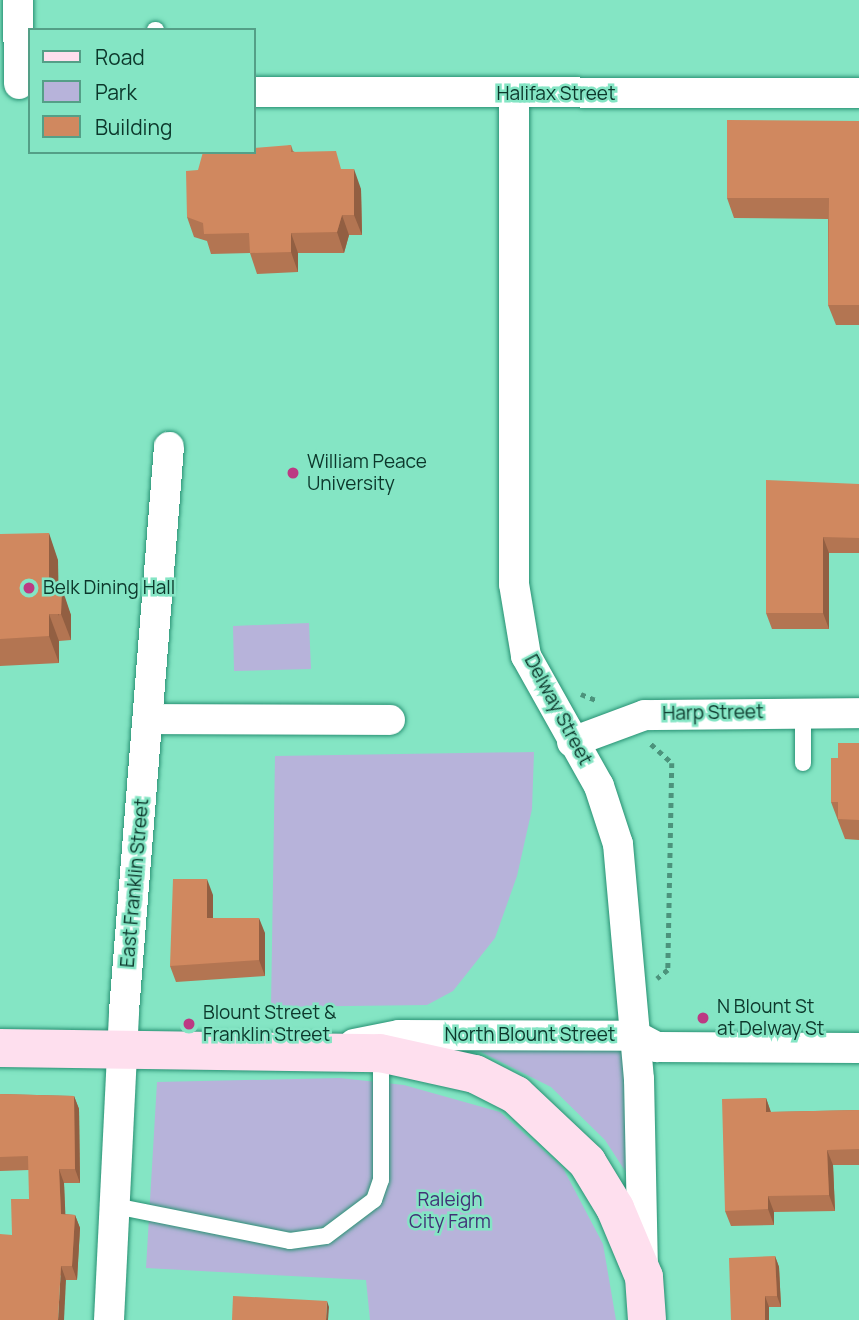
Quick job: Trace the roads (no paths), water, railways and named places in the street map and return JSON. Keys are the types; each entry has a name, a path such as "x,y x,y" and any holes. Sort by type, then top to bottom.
{"main road":[{"name":"North Blount Street","path":"0,1048 326,1050 381,1046 475,1074 556,1127 615,1208 646,1301"}],"street":[{"path":"16,84 18,0"},
{"name":"Halifax Street","path":"256,92 859,93"},
{"name":"Delway Street","path":"514,94 514,584 526,656 614,825 636,1036 646,1301"},
{"name":"East Franklin Street","path":"109,1320 123,1049 169,447"},
{"name":"Harp Street","path":"572,742 645,715 859,713"},
{"path":"148,719 390,720"},
{"name":"North Blount Street","path":"381,1046 636,1036 657,1047 859,1048"}],"lane":[{"path":"803,713 803,763"},
{"path":"116,1206 290,1241 326,1237 374,1200 381,1180 381,1046"}],"place":[{"name":"William Peace University","path":"293,473"},
{"name":"Belk Dining Hall","path":"29,588"},
{"name":"N Blount St at Delway St","path":"703,1018"},
{"name":"Blount Street & Franklin Street","path":"189,1024"}],"park label":[{"name":"Raleigh City Farm","path":"450,1211"}]}
